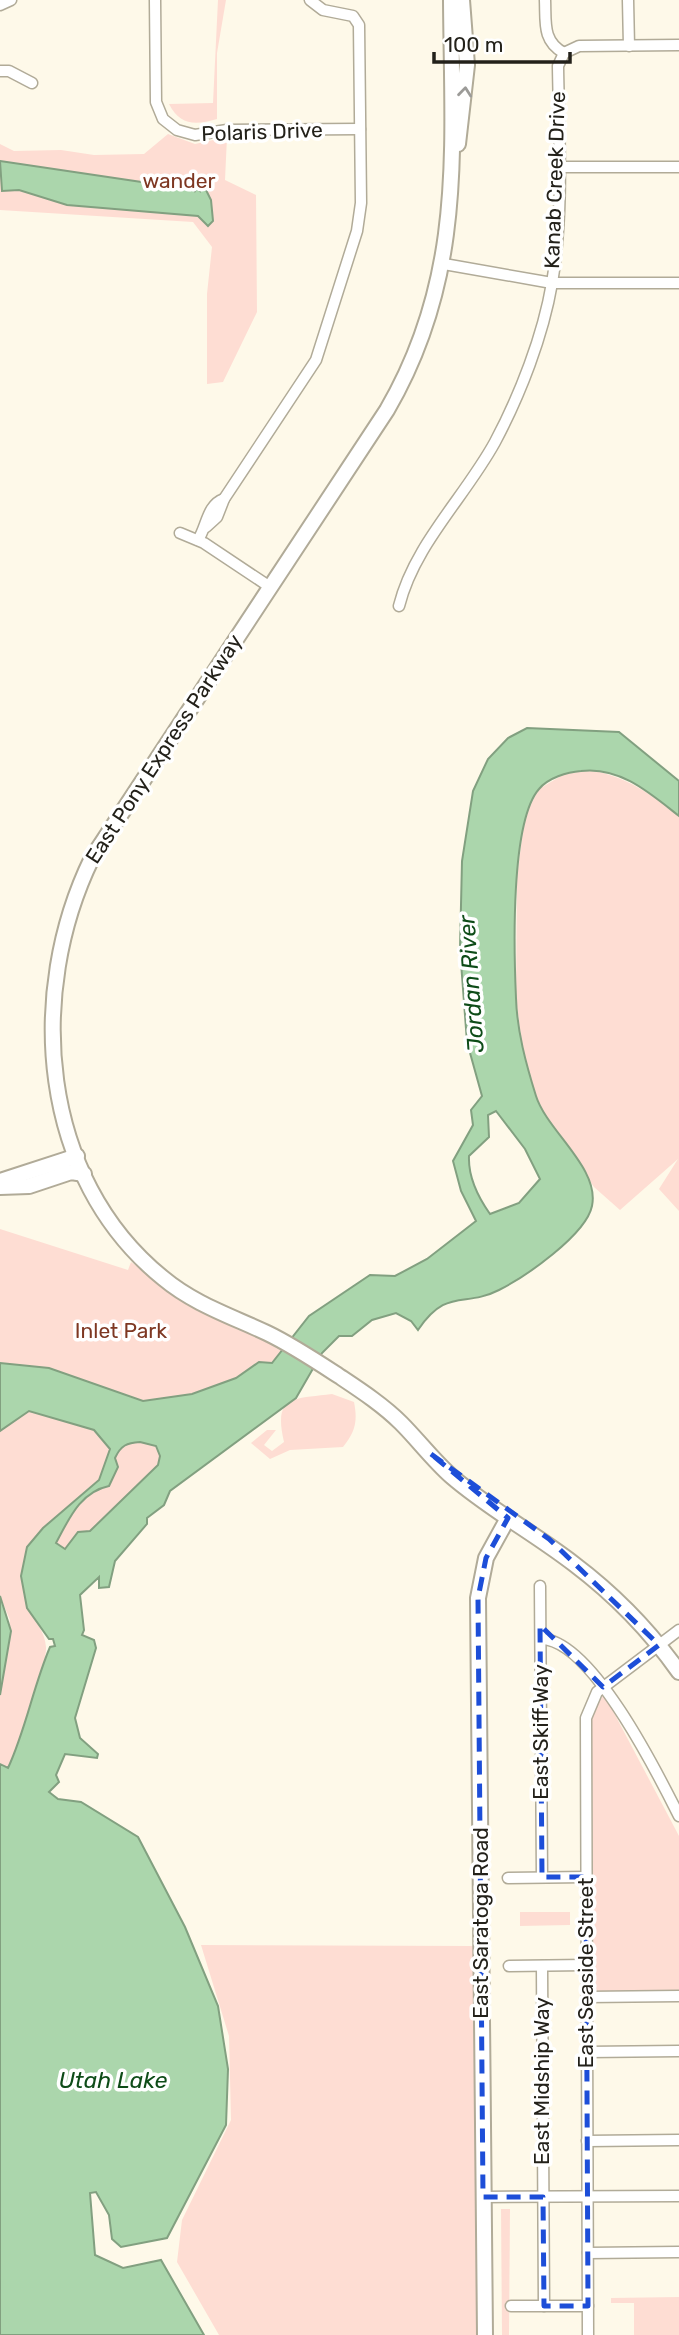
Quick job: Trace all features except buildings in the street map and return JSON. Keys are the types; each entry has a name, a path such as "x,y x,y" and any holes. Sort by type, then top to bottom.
{"main road":[{"name":"East Pony Express Parkway","path":"450,208 451,0"},
{"name":"East Pony Express Parkway","path":"462,0 467,73 443,264 430,318 398,392 104,836 83,875 69,912 54,979 51,1033 59,1098 84,1174 110,1222 157,1273 202,1304 284,1342 322,1365 393,1415 451,1476 573,1563"},
{"path":"0,1181 77,1156"},
{"path":"0,1187 29,1186 71,1171 84,1174"},
{"name":"East Pony Express Parkway","path":"431,1454 537,1529 620,1602 679,1672"},
{"name":"East Saratoga Road","path":"485,2335 478,1598 486,1558 508,1518"}],"street":[{"path":"0,5 11,0"},
{"name":"Polaris Drive","path":"155,0 156,102 163,119 177,130 195,135 234,130 360,129"},
{"path":"198,540 206,527 217,517 224,499 312,366 322,345 359,222 359,25 353,16 323,10 310,0"},
{"path":"545,0 547,37 553,47 564,53 579,46 679,45"},
{"path":"628,0 629,46"},
{"name":"Kanab Creek Drive","path":"400,606 406,579 495,442 527,368 552,283 560,167 558,66 564,53"},
{"path":"0,71 9,71 32,83"},
{"path":"560,167 679,167"},
{"path":"443,264 552,283 679,283"},
{"path":"180,533 198,540 270,587"},
{"name":"East Skiff Way","path":"540,1586 542,1877"},
{"name":"East Seaside Street","path":"588,2335 586,1718 591,1702 603,1687 679,1630"},
{"path":"541,1639 559,1643 603,1687 625,1718 679,1816"},
{"path":"508,1878 586,1877"},
{"path":"509,1966 586,1965"},
{"name":"East Midship Way","path":"542,1966 544,2306"},
{"path":"587,1997 679,1996"},
{"path":"587,2052 679,2051"},
{"path":"587,2141 679,2140"},
{"path":"483,2197 679,2196"},
{"path":"588,2253 679,2252"},
{"path":"511,2306 588,2306"}],"highlighted area":[{"path":"431,1454 549,1539 659,1645 603,1687 540,1625 542,1877 586,1877 588,2306 544,2306 543,2197 483,2197 478,1598 486,1558 508,1518"}],"green space":[{"path":"218,0 226,0 217,53 217,119 189,122 178,116 169,104 213,103"},
{"name":"wander","path":"168,134 195,144 227,137 225,180 256,195 257,312 223,382 207,384 207,294 212,247 193,222 0,210 0,144 14,151 61,150 94,155 144,154"},
{"path":"591,770 638,787 679,816 679,1211 659,1189 678,1159 620,1210 594,1187 540,1109 524,1059 516,999 517,877 525,815 539,789 566,773"},
{"name":"Inlet Park","path":"0,1229 128,1270 131,1262 191,1305 283,1350 272,1363 259,1362 236,1378 192,1394 143,1401 49,1368 0,1363"},
{"path":"332,1394 354,1402 354,1426 343,1447 290,1450 270,1459 251,1443 267,1430 276,1430 264,1445 272,1451 284,1442 281,1415 289,1402"},
{"path":"29,1411 95,1430 110,1449 99,1480 43,1528 27,1608 44,1636 45,1657 31,1708 8,1768 0,1764 0,1693 10,1620 0,1596 0,1431"},
{"path":"140,1442 156,1446 160,1456 158,1465 90,1532 78,1532 65,1549 56,1543 82,1498 95,1488 119,1448 128,1443"},
{"path":"604,1694 679,1836 679,1991 592,1991 590,1717"},
{"path":"520,1912 570,1912 570,1925 520,1926"},
{"path":"201,1945 473,1946 482,2335 219,2335 177,2262 182,2220 231,2120 229,2036"},
{"path":"501,2209 510,2209 509,2335 502,2335"},
{"path":"679,2297 679,2335 634,2335 634,2303 611,2303 611,2298"}],"water":[{"path":"0,161 155,184 167,189 193,187 195,191 197,188 200,191 201,186 204,186 211,200 213,221 208,226 198,216 67,205 19,190 2,191"},
{"path":"527,728 619,732 679,781 679,816 622,777 595,771 564,774 539,789 523,829 518,858 515,921 516,998 520,1035 536,1096 551,1123 581,1164 592,1192 592,1206 579,1230 567,1242 524,1275 499,1290 476,1298 447,1303 428,1317 418,1330 411,1321 396,1313 372,1320 352,1336 339,1336 322,1353 296,1398 170,1491 164,1505 147,1518 147,1524 115,1561 109,1587 99,1588 99,1577 80,1595 84,1630 82,1635 94,1640 96,1648 75,1718 80,1738 98,1754 97,1758 65,1754 56,1775 59,1782 49,1792 58,1799 81,1802 138,1837 185,1927 218,2006 228,2069 226,2125 167,2238 121,2247 112,2239 109,2215 96,2192 90,2193 95,2255 123,2268 161,2260 204,2335 0,2335 0,1764 8,1768 44,1662 50,1647 55,1646 53,1639 49,1639 27,1608 21,1576 27,1547 43,1528 99,1480 110,1449 94,1430 29,1411 0,1431 0,1363 49,1368 143,1401 192,1394 236,1378 259,1362 272,1363 309,1316 370,1275 395,1276 427,1259 476,1221 461,1191 453,1161 473,1125 471,1110 482,1096 467,1042 460,949 462,861 473,791 488,759 508,738","holes":["496,1111 525,1149 540,1179 519,1203 490,1214 475,1187 469,1156 489,1137 488,1115","140,1442 156,1446 160,1456 158,1465 90,1531 78,1532 65,1549 56,1543 83,1500 109,1486 118,1467 115,1458 122,1447"]},
{"path":"0,1596 11,1631 0,1695"}],"water label":[{"name":"Jordan River","path":"471,984"},
{"name":"Utah Lake","path":"113,2080"}]}
